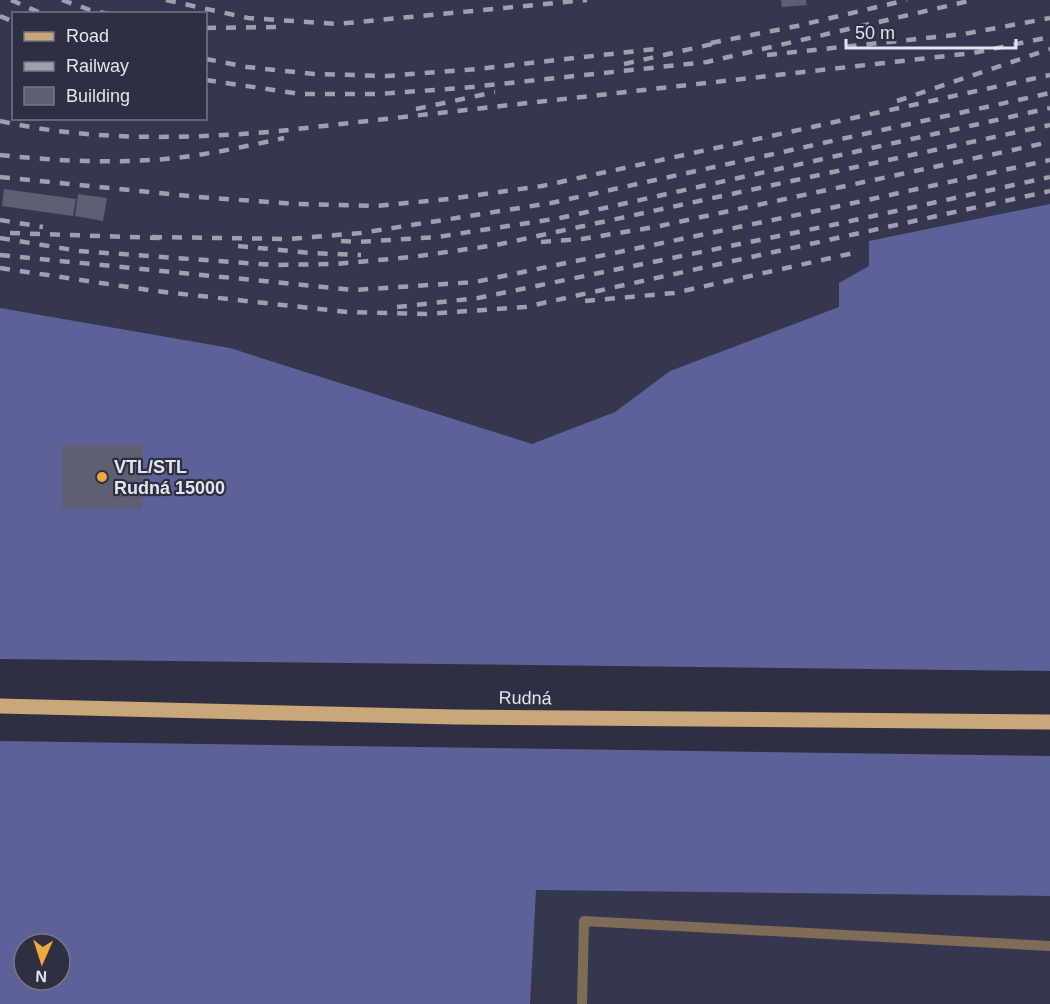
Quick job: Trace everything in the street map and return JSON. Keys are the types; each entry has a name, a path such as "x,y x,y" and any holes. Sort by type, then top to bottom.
{"main road":[{"name":"Rudná","path":"0,706 443,716 1050,722"}],"lane":[{"path":"582,1004 584,921 1050,946"}],"shaded area":[{"path":"0,0 1050,0 1050,473 462,484 0,351"},
{"path":"1050,204 1050,671 0,659 0,308 230,348 532,444 615,412 670,371 839,307 839,283 869,266 869,241"},
{"path":"0,741 1050,756 1050,896 536,890 530,1004 0,1004"},
{"path":"536,890 1050,896 1050,1004 530,1004"}],"building":[{"path":"781,0 806,0 807,5 782,7"},
{"path":"4,189 76,199 73,216 2,206"},
{"path":"78,194 107,198 103,221 75,216"},
{"name":"VTL/STL Rudná 15000","path":"62,445 143,445 142,509 62,508"}],"railway":[{"path":"11,0 38,12"},
{"path":"62,0 100,12"},
{"path":"166,0 248,18 337,24 587,0"},
{"path":"711,43 797,26 907,0"},
{"path":"207,80 300,94 377,94 462,88 707,62 973,0"},
{"path":"0,16 12,21"},
{"path":"767,55 964,34 1050,18"},
{"path":"207,28 283,27"},
{"path":"0,121 67,132 135,137 270,132 973,53 1050,37"},
{"path":"624,64 717,43"},
{"path":"207,59 247,67 314,74 387,76 477,69 655,49"},
{"path":"897,101 1050,49"},
{"path":"0,177 199,197 296,204 375,206 449,199 542,186 1050,75"},
{"path":"416,109 495,92"},
{"path":"152,237 289,239 361,233 551,203 1050,93"},
{"path":"341,241 437,237 560,218 1050,108"},
{"path":"0,238 79,251 274,265 336,264 412,257 496,245 1050,125"},
{"path":"0,155 88,161 154,160 216,152 284,138"},
{"path":"541,242 582,239 655,227 1050,142"},
{"path":"0,255 354,290 475,282 1050,160"},
{"path":"397,307 478,298 837,224 1050,177"},
{"path":"0,268 155,291 347,312 426,314 525,307 1050,191"},
{"path":"0,220 43,227"},
{"path":"10,233 160,238"},
{"path":"238,246 361,255"},
{"path":"585,301 674,293 858,252"}],"place":[{"name":"VTL/STL Rudná 15000","path":"102,477"}]}
